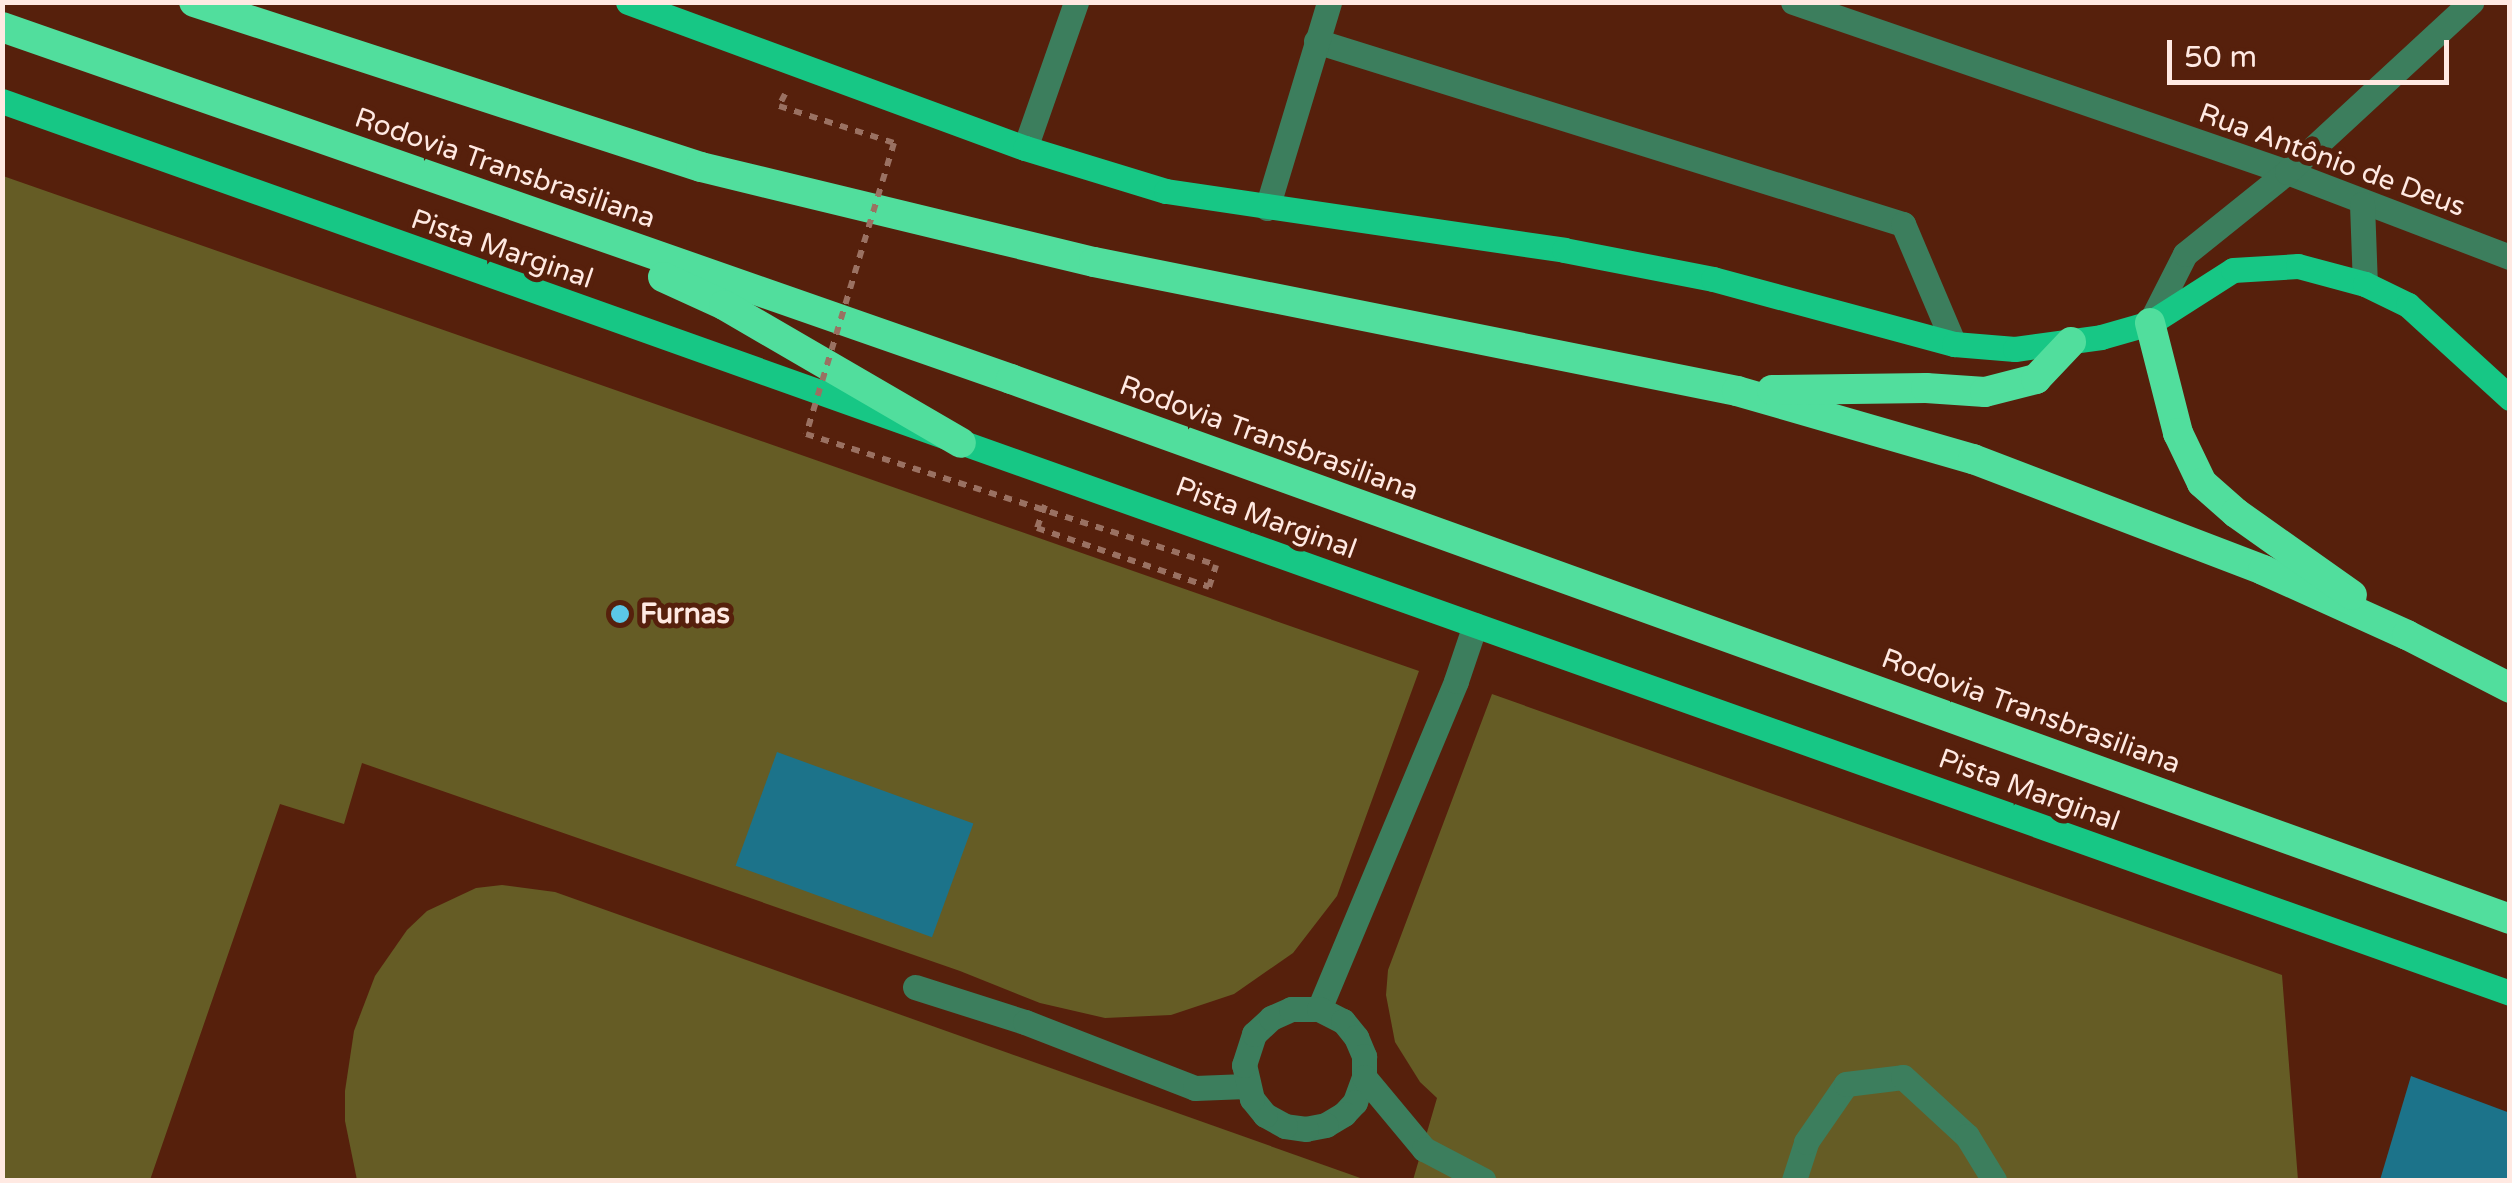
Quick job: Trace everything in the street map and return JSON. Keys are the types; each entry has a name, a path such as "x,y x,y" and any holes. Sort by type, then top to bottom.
{"highway":[{"name":"Rodovia Transbrasiliana","path":"194,2 701,167 1094,262 1738,391 1973,459 2262,570 2407,634 2510,688"},
{"name":"Rodovia Transbrasiliana","path":"2,27 1011,379 2510,919"},
{"path":"506,204 724,305 960,443"},
{"path":"2150,323 2178,432 2202,483 2236,513 2407,634"},
{"path":"1738,391 1926,388 1985,392 2036,379 2070,342"}],"main road":[{"path":"628,2 1024,148 1166,192 1491,238 1713,279 1954,344 2015,349 2070,342 2150,323 2233,270 2298,266 2365,284 2408,305 2510,398"},
{"name":"Pista Marginal","path":"2,101 2510,993"}],"street":[{"path":"1024,148 1076,2"},
{"path":"1267,208 1329,2"},
{"name":"Rua Antônio de Deus","path":"1793,2 2288,172 2362,204 2510,257"},
{"path":"2150,323 2185,254 2288,172 2471,2"},
{"path":"1316,41 1903,224 1954,344"},
{"path":"2362,204 2365,284"},
{"path":"1319,1009 1456,681 1476,624"},
{"path":"915,986 1025,1022 1196,1088 1246,1086"},
{"path":"1290,1009 1319,1009 1342,1021 1356,1037 1364,1056 1364,1077 1354,1102 1344,1114 1326,1125 1306,1130 1285,1126 1265,1116 1246,1086 1244,1065 1254,1034 1272,1018 1290,1009"},
{"path":"1364,1077 1424,1148 1483,1180"},
{"path":"1794,1180 1806,1142 1846,1084 1903,1077 1967,1136 1994,1180"}],"path":[{"path":"894,143 806,434 1216,565 1209,587 1037,528 1055,474"}],"shaded area":[{"path":"3,176 1419,671 1337,896 1293,953 1234,994 1171,1015 1105,1018 1040,1003 960,971 362,763 344,824 280,804 150,1180 3,1180"},
{"path":"1492,694 2282,975 2298,1180 1413,1180 1437,1098 1420,1082 1395,1042 1386,995 1388,970"},
{"path":"502,885 555,892 1366,1180 357,1180 345,1121 345,1091 354,1031 375,976 407,930 427,911 476,888"}],"building":[{"path":"777,752 973,823 932,937 736,866"},
{"path":"2411,1076 2510,1113 2510,1180 2380,1180"}],"place":[{"name":"Furnas","path":"620,614"}]}
